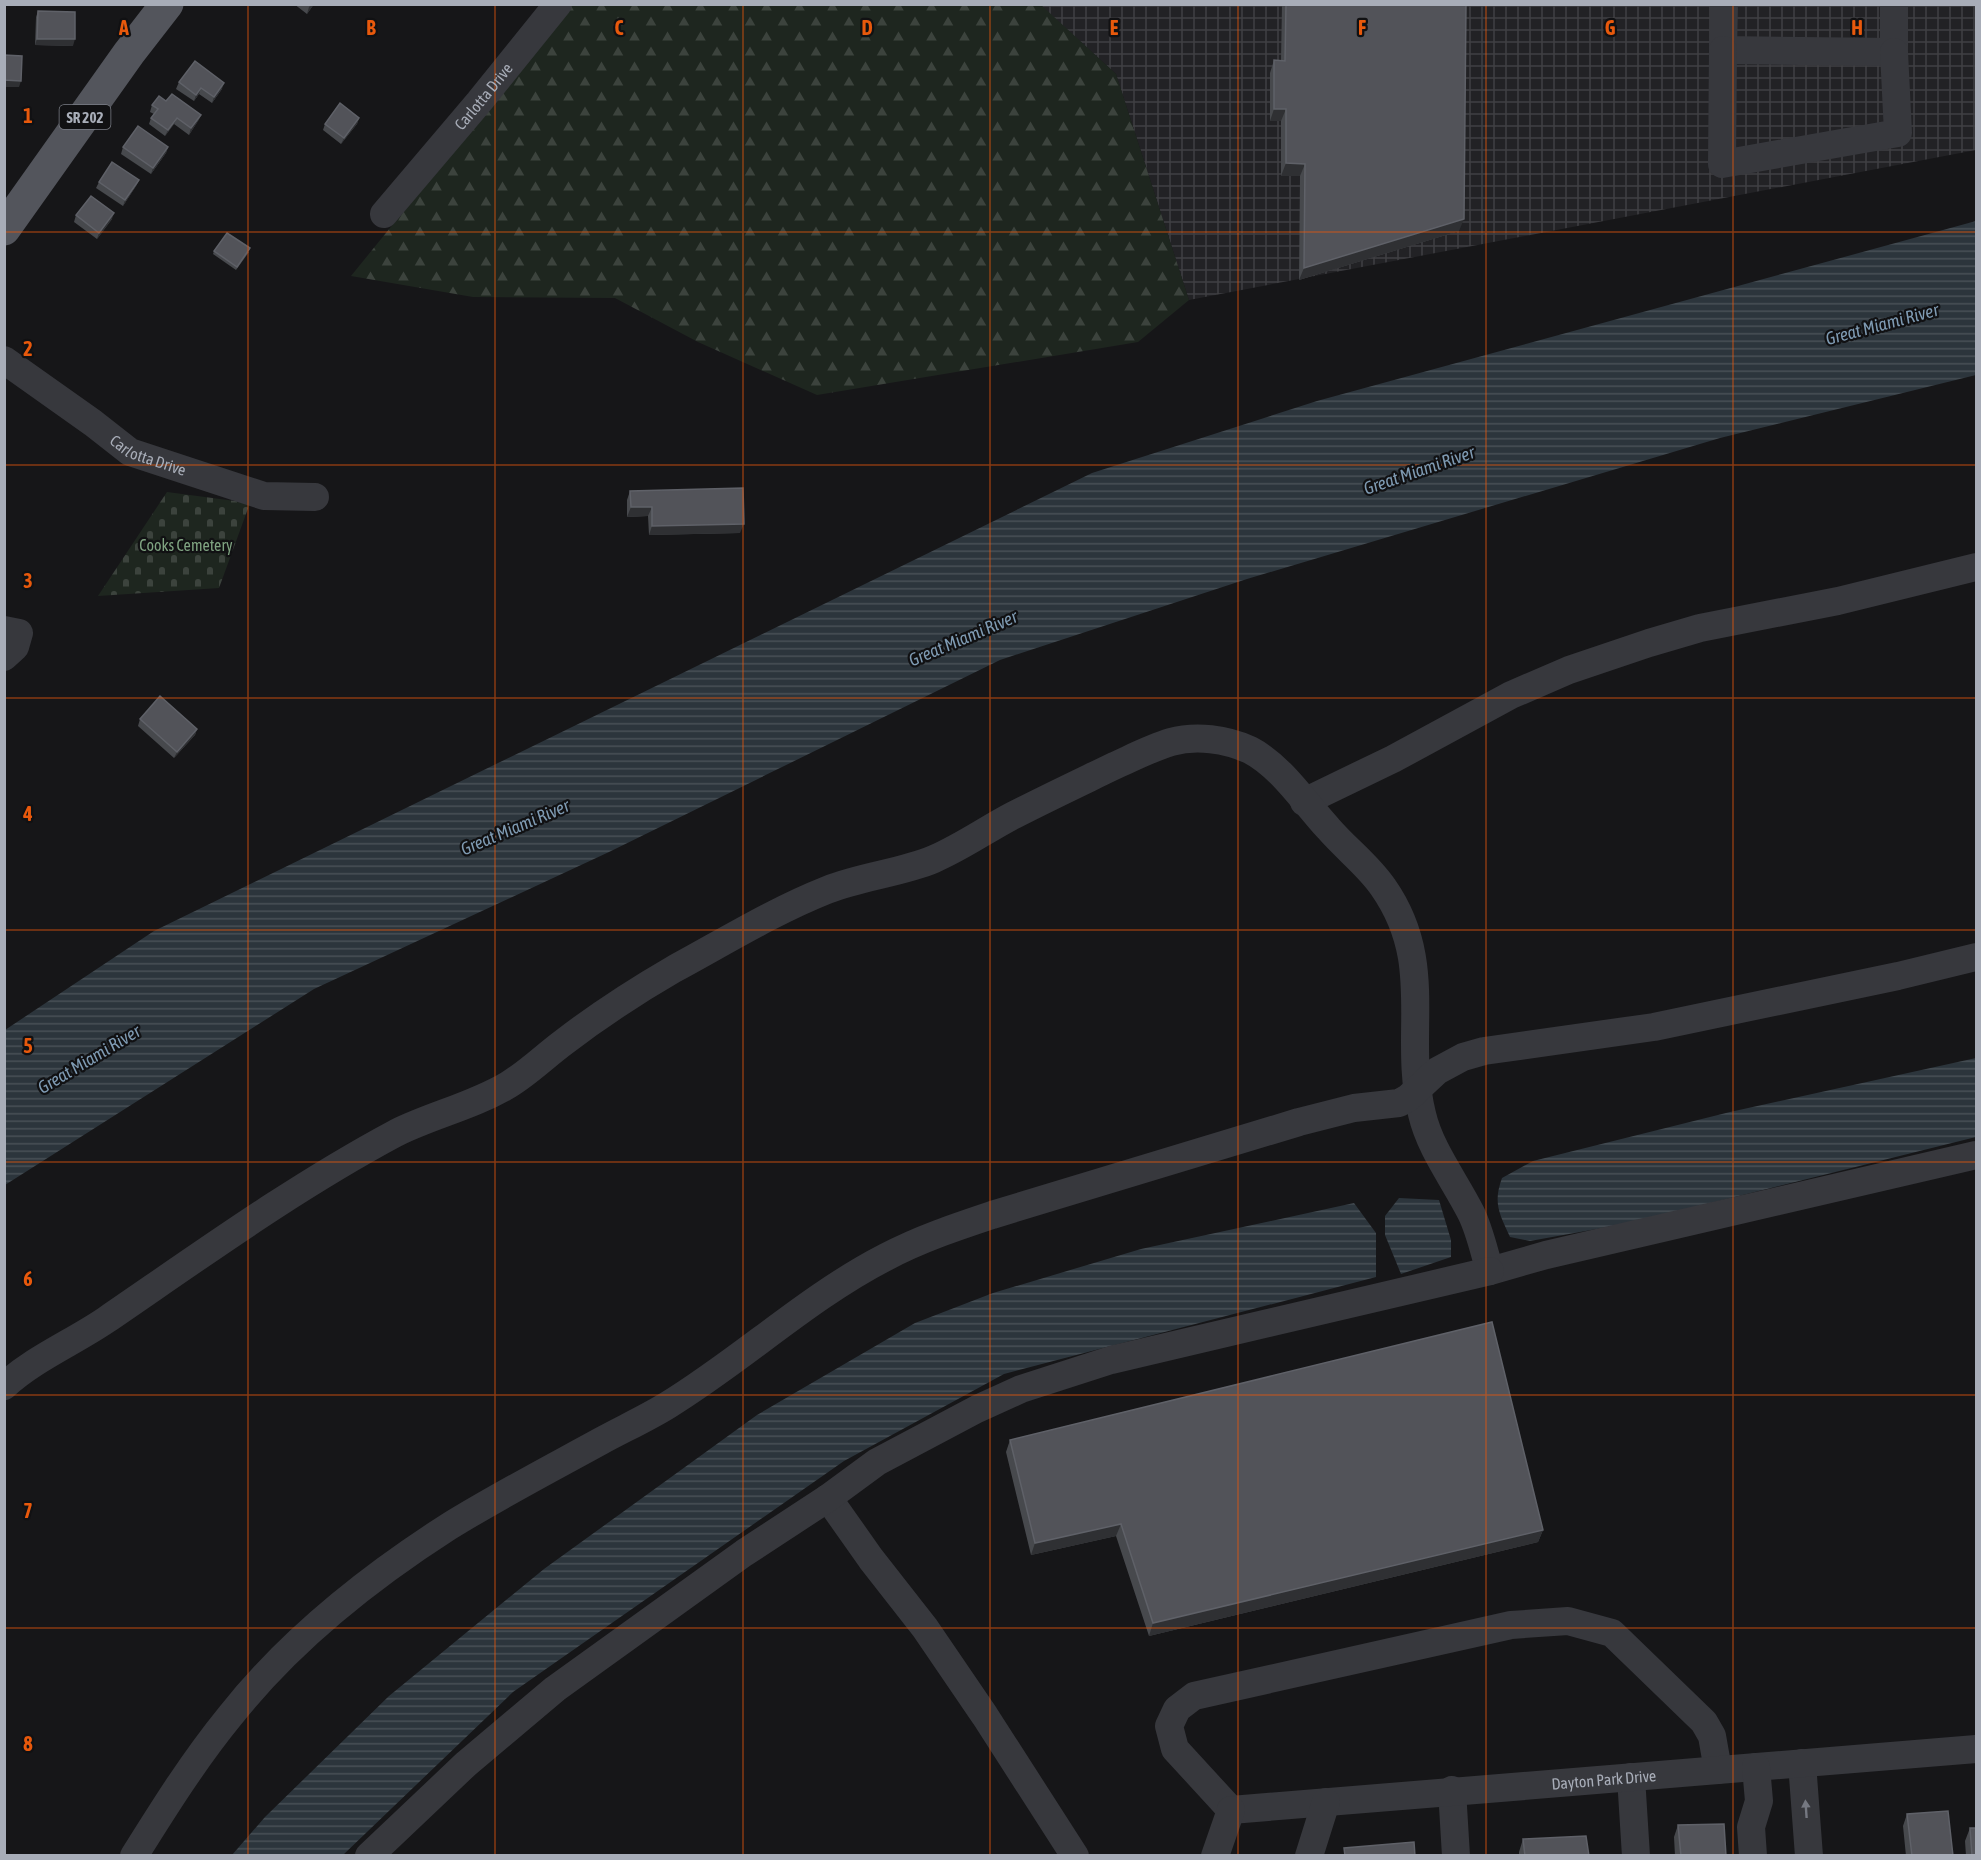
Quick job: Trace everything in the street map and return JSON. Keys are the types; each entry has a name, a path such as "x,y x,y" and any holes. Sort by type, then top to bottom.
{"main road":[{"name":"SR 202","path":"4,229 166,4"}],"street":[{"name":"Carlotta Drive","path":"384,214 472,111 558,4"},
{"path":"1724,4 1722,164 1898,133 1894,4"},
{"path":"1723,50 1894,52"},
{"name":"Carlotta Drive","path":"4,360 130,452 264,496 315,497"},
{"path":"1305,802 1393,759 1511,695 1569,670 1700,628 1838,601 1977,567"},
{"path":"4,630 19,633 15,646 4,657"},
{"path":"4,1386 33,1363 91,1330 286,1198 356,1155 407,1128 483,1098 508,1085 588,1025 670,972 798,903 831,888 934,859 1011,816 1135,756 1170,743 1190,739 1210,739 1246,749 1273,765 1345,848 1364,864 1383,887 1396,909 1406,931 1413,960 1417,989 1417,1089 1428,1133 1474,1219 1490,1271"},
{"path":"134,1856 181,1782 230,1716 277,1661 327,1615 387,1568 448,1527 520,1484 683,1395 806,1307 886,1257 935,1235 992,1215 1299,1122 1354,1108 1399,1103 1408,1098 1437,1071 1463,1057 1484,1050 1665,1025 1977,957"},
{"path":"369,1856 466,1764 555,1689 744,1553 828,1498 877,1462 967,1414 1021,1389 1111,1360 1977,1155"},
{"path":"828,1498 925,1628 985,1716 1074,1856"},
{"path":"1215,1856 1231,1810 1174,1749 1169,1726 1177,1709 1194,1696 1511,1625 1568,1621 1612,1633 1704,1722 1712,1736 1718,1770"},
{"name":"Dayton Park Drive","path":"1231,1810 1452,1790 1977,1749"},
{"path":"1802,1763 1809,1856"},
{"path":"1753,1856 1751,1827 1759,1801 1756,1767"},
{"path":"1631,1777 1636,1856"},
{"path":"1452,1790 1456,1856"},
{"path":"1309,1856 1326,1802"}],"shaded area":[{"path":"1040,5 1976,5 1976,150 1189,300 1116,74"}],"green space":[{"path":"1040,4 1116,74 1189,300 1138,342 817,395 698,342 615,298 473,297 351,276 571,5"},
{"name":"Cooks Cemetery","path":"167,492 250,503 219,588 98,596"}],"water":[{"name":"Great Miami River","path":"1976,221 1976,375 1720,438 1247,579 1000,660 609,852 314,989 5,1185 5,1030 154,931 1092,473 1317,401"},
{"path":"1976,1058 1976,1137 1630,1223 1530,1241 1510,1237 1498,1208 1498,1194 1502,1178 1533,1161 1730,1112"},
{"path":"1399,1198 1439,1200 1451,1240 1451,1257 1401,1274 1385,1235 1385,1216"},
{"path":"1354,1203 1376,1233 1376,1277 1004,1374 844,1461 513,1692 343,1855 232,1855 265,1817 389,1696 544,1569 757,1415 915,1323 993,1293 1141,1249"}],"building":[{"path":"1286,4 1466,4 1464,219 1304,268 1305,164 1286,163 1286,109 1274,109 1274,60 1285,61"},
{"path":"38,11 75,12 75,39 37,39"},
{"path":"4,55 22,56 21,81 4,80"},
{"path":"195,61 224,83 214,97 201,88 196,95 179,82"},
{"path":"172,94 201,115 191,128 177,118 168,130 151,118 158,109 152,105 159,96 166,101"},
{"path":"340,103 359,118 344,138 325,124"},
{"path":"138,126 168,147 153,168 123,147"},
{"path":"112,162 139,180 125,200 99,182"},
{"path":"91,196 114,213 99,233 76,215"},
{"path":"227,233 250,248 237,267 214,251"},
{"path":"743,488 744,524 652,526 652,507 631,507 630,491"},
{"path":"160,696 197,729 177,752 140,719"},
{"path":"1492,1322 1543,1530 1153,1623 1121,1524 1035,1543 1010,1440"},
{"path":"1948,1811 1953,1856 1912,1856 1907,1814"},
{"path":"1724,1824 1726,1856 1681,1856 1678,1825"},
{"path":"1970,1828 1977,1828 1977,1856 1972,1856"},
{"path":"1586,1836 1589,1856 1525,1856 1523,1839"},
{"path":"1414,1842 1415,1856 1345,1856 1344,1848"}]}
